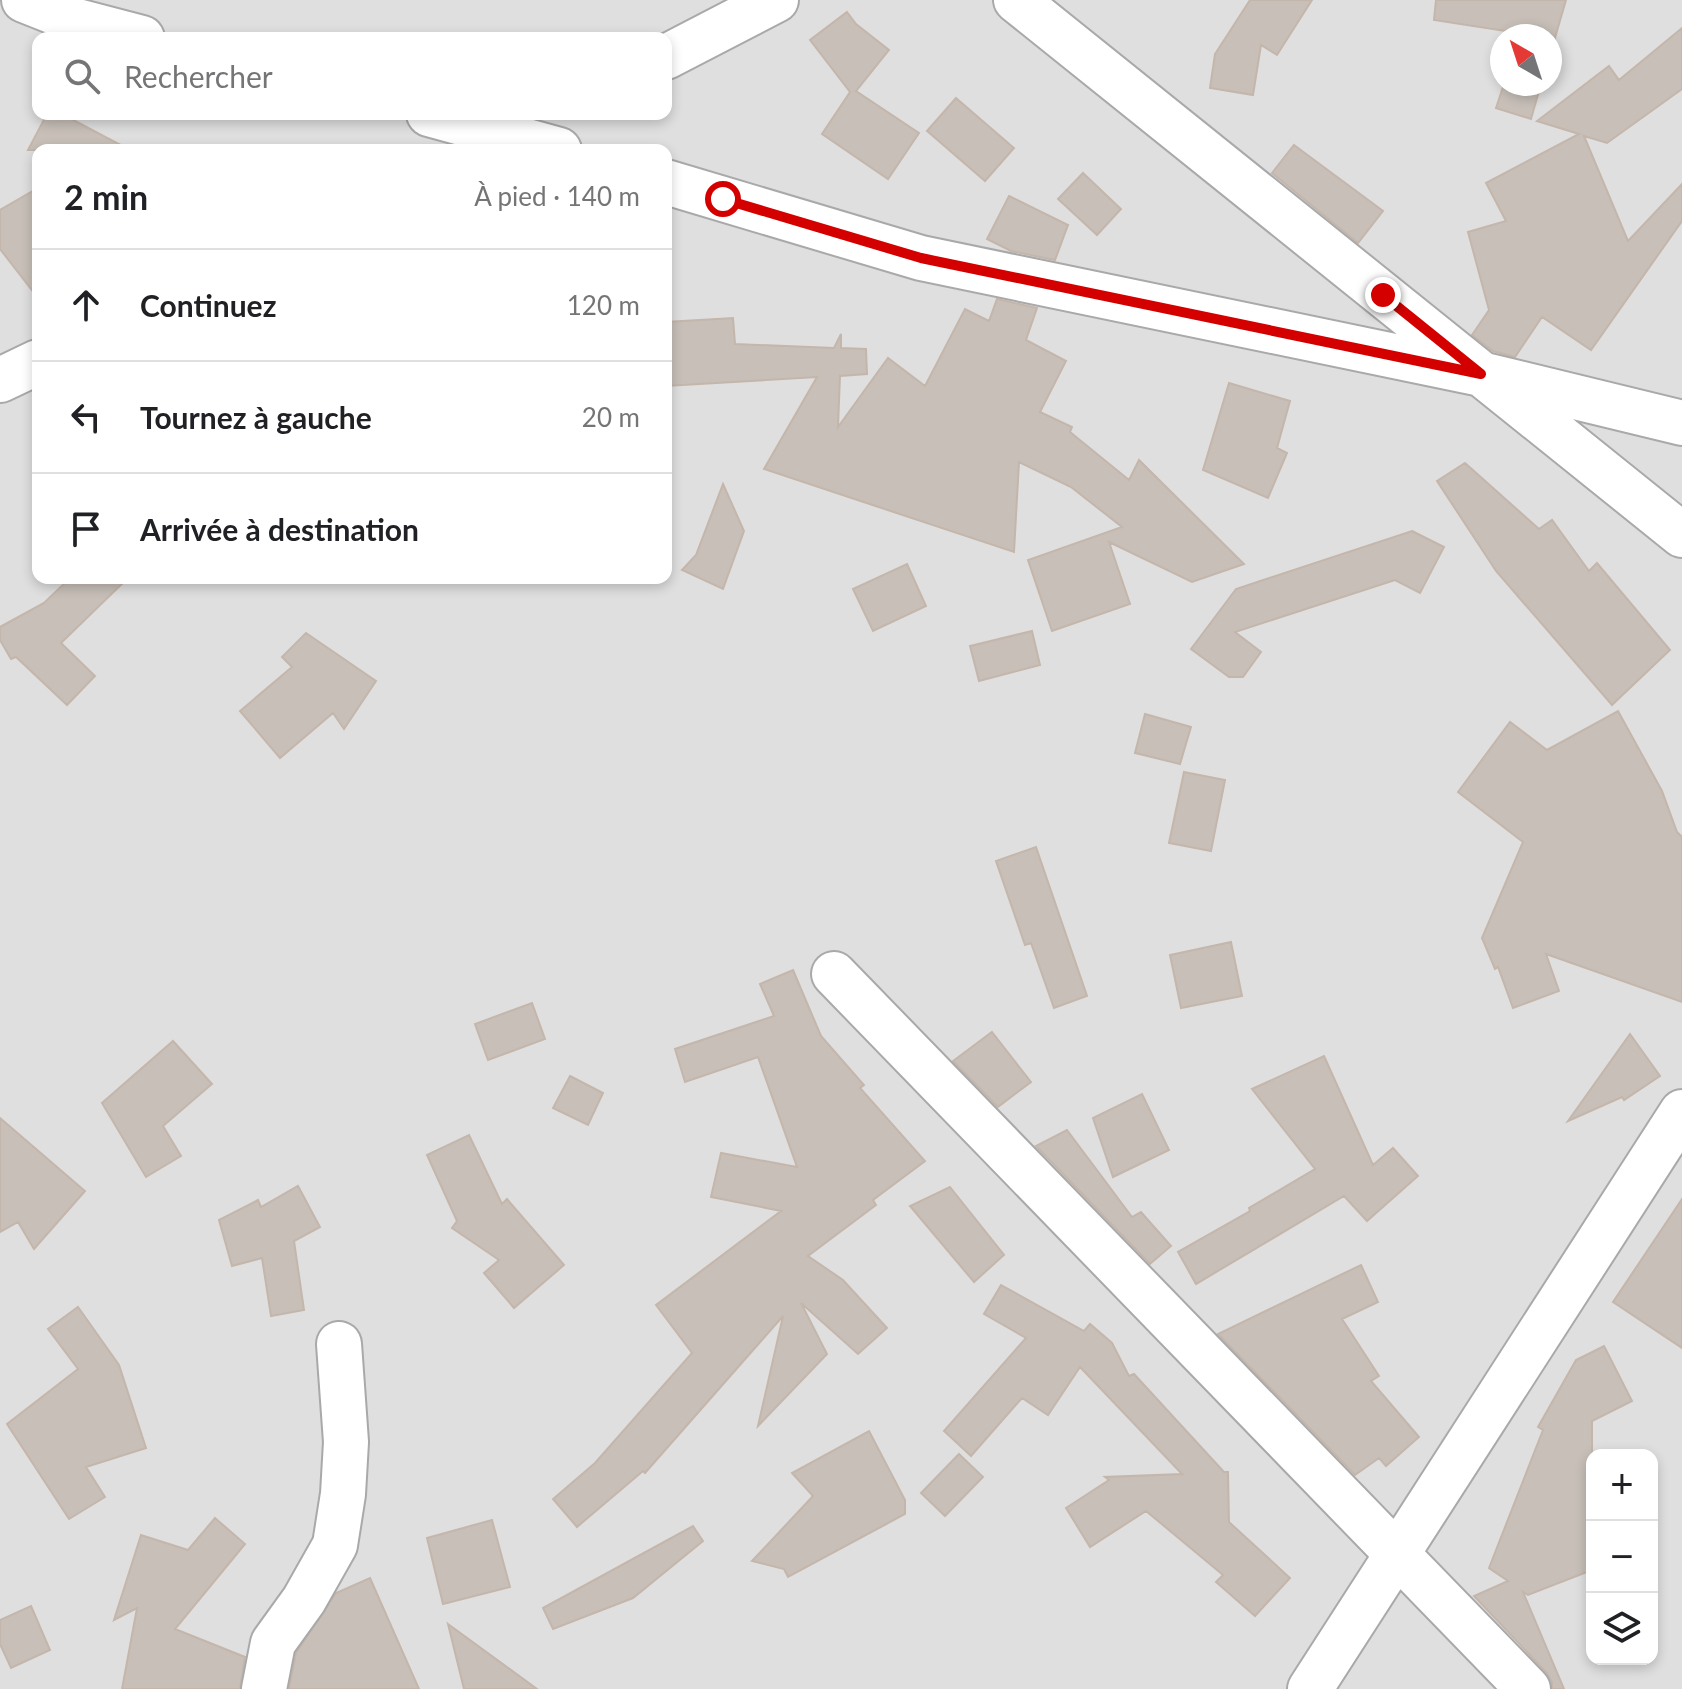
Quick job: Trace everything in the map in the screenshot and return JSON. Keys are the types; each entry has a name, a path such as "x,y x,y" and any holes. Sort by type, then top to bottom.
{"street":[{"path":"24,0 77,21 119,32"},
{"path":"672,54 776,0"},
{"path":"1016,0 1682,535"},
{"path":"443,120 498,143 543,120"},
{"path":"672,184 921,258 1481,374 1682,423"},
{"path":"0,380 32,365"},
{"path":"834,974 1528,1689"},
{"path":"1310,1689 1682,1112"},
{"path":"264,1689 273,1643 304,1600 335,1545 343,1494 346,1442 339,1344"}],"shaded area":[{"path":"0,0 1682,0 1682,1689 0,1689"}],"building":[{"path":"1250,0 1312,0 1277,55 1261,45 1253,95 1210,88 1215,54"},
{"path":"1436,0 1566,0 1559,24 1490,24 1490,29 1434,20"},
{"path":"847,12 856,24 889,50 856,91 919,133 888,179 822,134 850,92 810,40"},
{"path":"1682,28 1682,89 1607,143 1584,136 1628,241 1682,184 1682,221 1591,350 1542,317 1515,357 1493,351 1472,335 1489,310 1468,232 1506,221 1486,183 1579,134 1537,121 1609,66 1619,80"},
{"path":"1500,96 1538,96 1531,119 1496,108"},
{"path":"956,98 1014,148 985,181 927,131"},
{"path":"44,120 73,120 119,144 32,144 32,150 28,150"},
{"path":"1294,145 1383,211 1358,243 1272,173"},
{"path":"1083,173 1121,209 1097,235 1058,199"},
{"path":"32,191 32,290 0,249 0,210"},
{"path":"1009,196 1068,225 1055,260 1011,251 987,239"},
{"path":"997,299 1037,308 1026,340 1066,361 1040,412 1072,427 1070,432 1129,480 1139,460 1244,564 1192,582 1109,542 1130,604 1052,631 1028,560 1122,527 1071,487 1019,462 1014,552 764,469 817,377 672,386 672,322 733,318 735,344 834,348 841,334 841,348 866,349 867,374 840,376 838,427 888,358 925,386 965,309 989,321"},
{"path":"1229,383 1290,401 1277,448 1287,453 1268,498 1203,470"},
{"path":"1465,463 1539,529 1552,520 1589,571 1597,563 1670,650 1612,705 1496,571 1437,481"},
{"path":"723,484 744,531 723,589 682,570 696,555"},
{"path":"1412,531 1444,547 1420,593 1395,580 1235,632 1261,652 1243,677 1229,677 1191,649 1236,589"},
{"path":"907,564 926,606 873,631 853,589"},
{"path":"64,584 122,584 61,643 95,676 67,705 16,657 11,659 0,640 0,627 44,603"},
{"path":"1032,631 1040,665 979,681 970,646"},
{"path":"306,633 376,681 344,729 333,713 280,758 240,711 292,667 282,657"},
{"path":"1618,711 1662,791 1677,832 1682,837 1682,1002 1546,954 1559,991 1513,1008 1498,967 1495,969 1482,938 1523,842 1458,792 1510,722 1547,750"},
{"path":"1145,714 1191,727 1180,764 1135,753"},
{"path":"1184,772 1225,780 1211,851 1169,843"},
{"path":"1036,847 1087,996 1054,1008 1031,943 1025,945 996,861"},
{"path":"1231,942 1242,996 1181,1008 1170,955"},
{"path":"793,970 821,1036 864,1085 860,1088 925,1161 873,1200 876,1205 808,1256 843,1280 887,1328 858,1354 801,1303 827,1354 758,1426 783,1316 645,1473 643,1471 577,1527 553,1499 595,1463 692,1353 656,1305 781,1211 711,1197 721,1153 797,1167 758,1057 685,1082 675,1049 774,1016 760,984"},
{"path":"532,1003 545,1039 488,1060 475,1024"},
{"path":"992,1032 1031,1082 998,1107 953,1061"},
{"path":"1630,1034 1660,1076 1624,1100 1622,1097 1568,1121"},
{"path":"173,1041 212,1084 163,1126 181,1156 146,1177 102,1103"},
{"path":"1324,1056 1373,1165 1393,1148 1418,1176 1367,1221 1344,1196 1196,1284 1178,1252 1315,1169 1252,1089"},
{"path":"570,1076 603,1093 588,1125 553,1108"},
{"path":"1142,1094 1169,1150 1113,1177 1093,1118"},
{"path":"0,1118 85,1191 34,1249 18,1222 0,1232"},
{"path":"1067,1130 1132,1217 1141,1212 1171,1246 1150,1264 1036,1146"},
{"path":"469,1135 502,1204 507,1199 564,1265 514,1308 484,1273 499,1260 452,1228 457,1221 427,1155"},
{"path":"298,1186 320,1227 294,1241 304,1310 271,1316 262,1258 232,1266 219,1220 258,1200 261,1207"},
{"path":"950,1187 1004,1255 974,1282 910,1206"},
{"path":"1682,1199 1682,1348 1613,1302"},
{"path":"1361,1265 1378,1302 1342,1319 1379,1376 1371,1381 1419,1437 1386,1466 1379,1458 1355,1475 1218,1334"},
{"path":"1001,1285 1084,1331 1090,1324 1112,1343 1129,1376 1134,1374 1224,1472 1228,1472 1229,1522 1290,1578 1255,1616 1216,1582 1223,1575 1146,1511 1090,1547 1066,1508 1109,1480 1105,1477 1182,1474 1080,1367 1048,1415 1022,1398 971,1456 944,1431 1026,1338 984,1314"},
{"path":"78,1307 119,1365 146,1448 86,1467 105,1497 69,1519 7,1424 78,1369 48,1329"},
{"path":"1604,1346 1632,1401 1592,1421 1592,1449 1586,1449 1586,1572 1528,1595 1523,1592 1564,1689 1552,1689 1546,1672 1474,1596 1508,1581 1489,1568 1543,1430 1538,1427 1576,1360"},
{"path":"869,1431 905,1500 905,1514 788,1577 784,1569 752,1561 813,1496 792,1473"},
{"path":"959,1454 983,1477 945,1516 921,1493"},
{"path":"215,1518 245,1544 175,1629 245,1657 240,1689 122,1689 137,1608 114,1620 141,1535 188,1550"},
{"path":"492,1520 510,1587 443,1604 427,1538"},
{"path":"693,1526 703,1541 633,1598 553,1629 543,1608"},
{"path":"370,1578 419,1689 289,1689 296,1653 336,1593"},
{"path":"31,1606 50,1650 11,1668 0,1644 0,1620"},
{"path":"448,1624 537,1689 464,1689"}],"route":[{"path":"723,199 921,258 1481,374 1383,295"}]}
